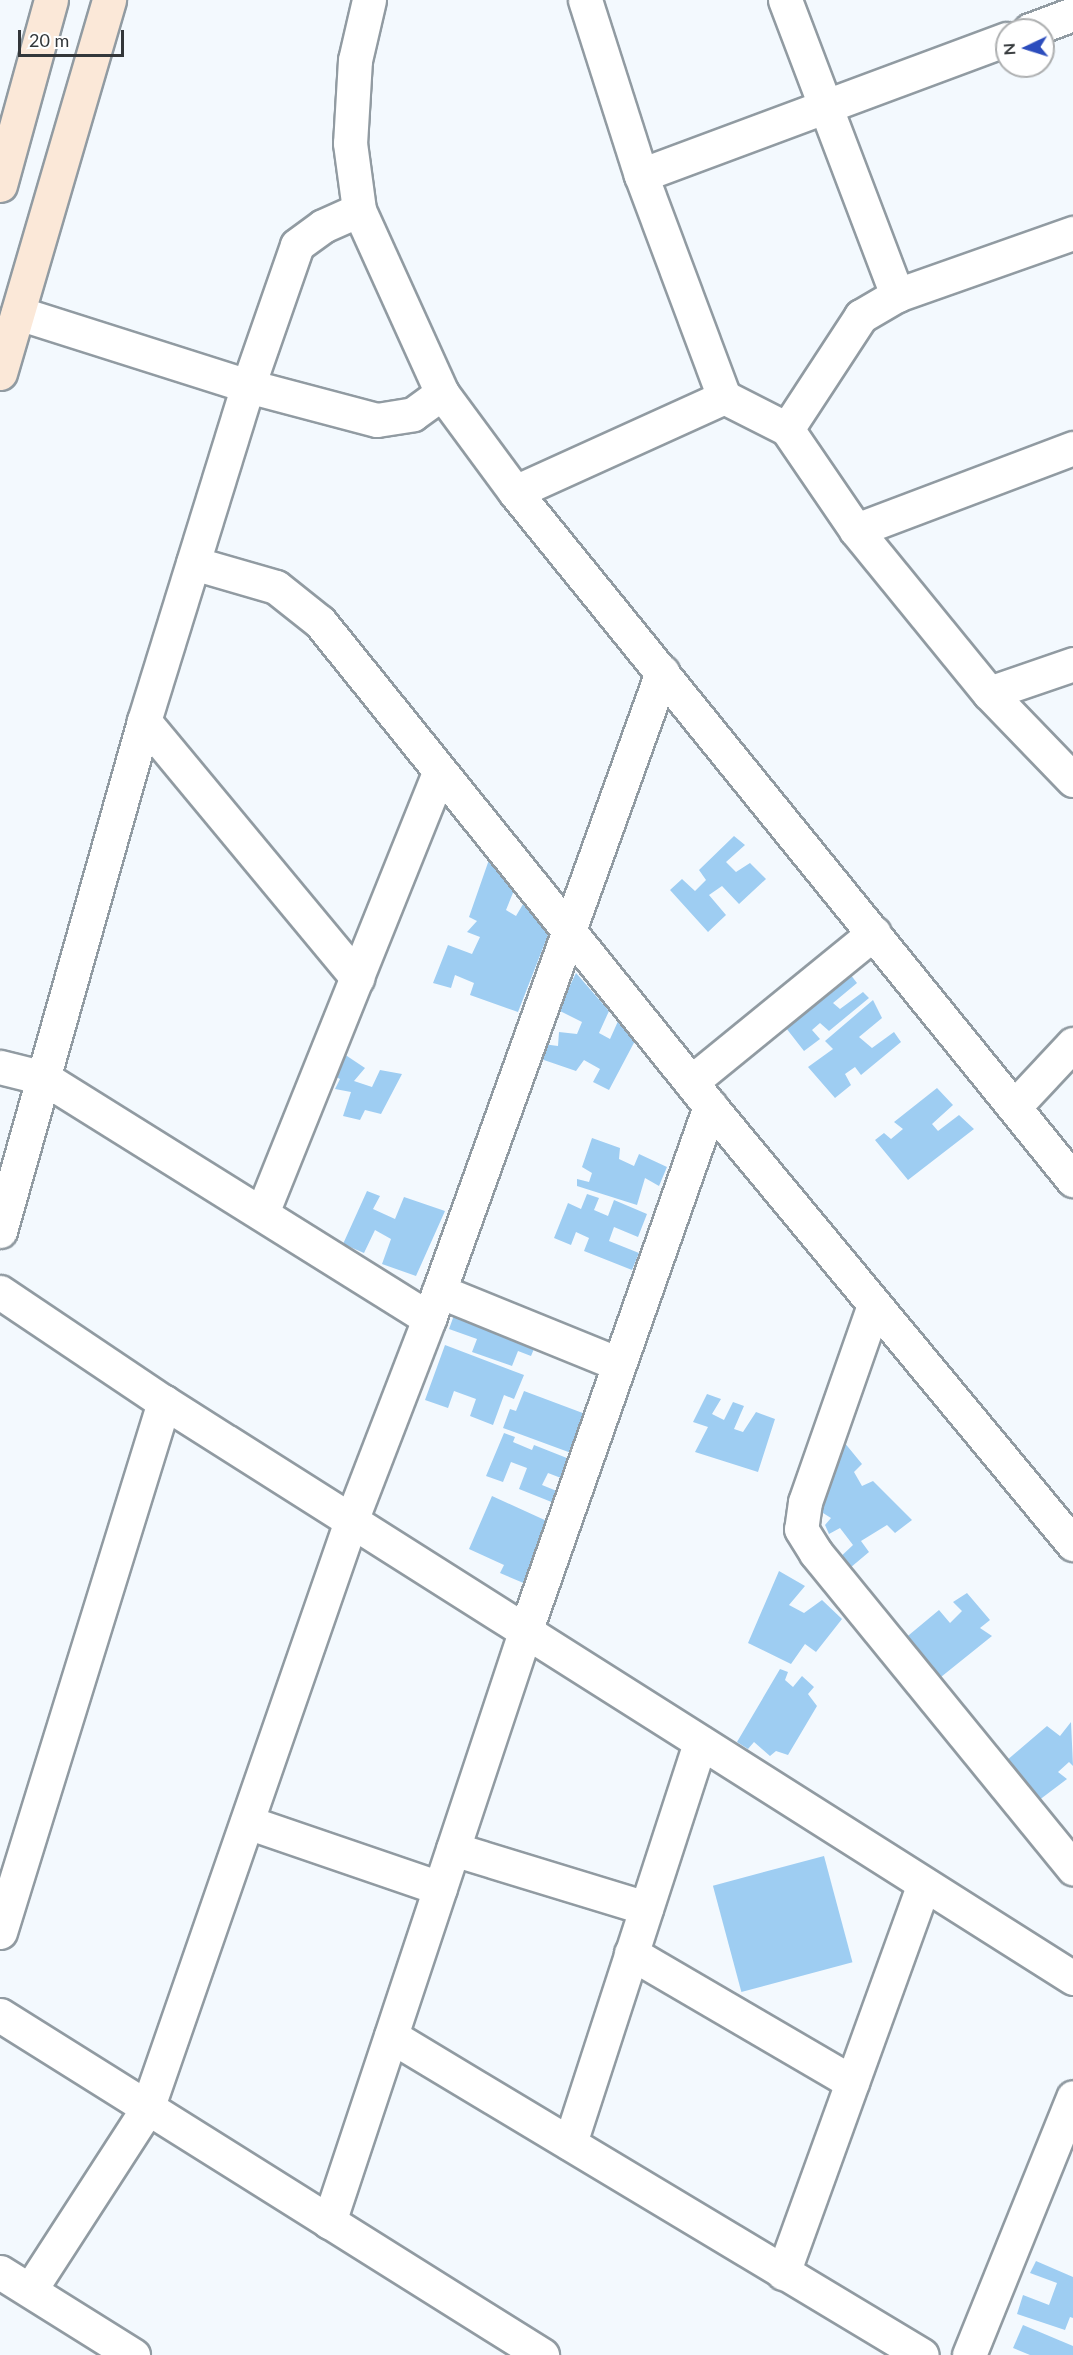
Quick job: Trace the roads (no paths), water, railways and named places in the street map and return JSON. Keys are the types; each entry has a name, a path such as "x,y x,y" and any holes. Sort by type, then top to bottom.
{"street":[{"path":"0,185 51,0"},
{"path":"0,373 108,0"},
{"path":"369,0 356,60 350,143 359,210 442,393 514,492 1073,1180"},
{"path":"585,0 641,175 724,397 787,429 856,530 989,693 1073,780"},
{"path":"785,0 823,107 897,295"},
{"path":"1055,21 1073,14"},
{"path":"641,175 995,43"},
{"path":"0,1231 144,721 248,386 297,245 323,226 359,210"},
{"path":"787,429 861,316 897,295 1073,233"},
{"path":"18,313 248,386 377,420 413,414 442,393"},
{"path":"514,492 724,397"},
{"path":"856,530 1073,448"},
{"path":"193,563 276,587 320,622 440,773 568,927 700,1094 1073,1544"},
{"path":"989,693 1073,664"},
{"path":"30,2290 147,2109 351,1521 434,1305 568,927 662,672"},
{"path":"144,721 357,978"},
{"path":"262,1213 440,773"},
{"path":"330,2222 525,1632 619,1364 700,1094 874,933"},
{"path":"1015,1106 1073,1044"},
{"path":"0,1067 44,1078 262,1213 434,1305 619,1364"},
{"path":"0,1292 164,1402 923,1886 1073,1978"},
{"path":"874,1305 805,1502 801,1529 816,1553 1073,1868"},
{"path":"0,1932 164,1402"},
{"path":"570,2143 700,1743"},
{"path":"247,1822 440,1888"},
{"path":"453,1848 646,1908"},
{"path":"783,2273 923,1886"},
{"path":"631,1953 852,2082"},
{"path":"0,2015 542,2355"},
{"path":"391,2036 922,2355"},
{"path":"969,2355 1073,2097"},
{"path":"0,2272 133,2355"}]}
